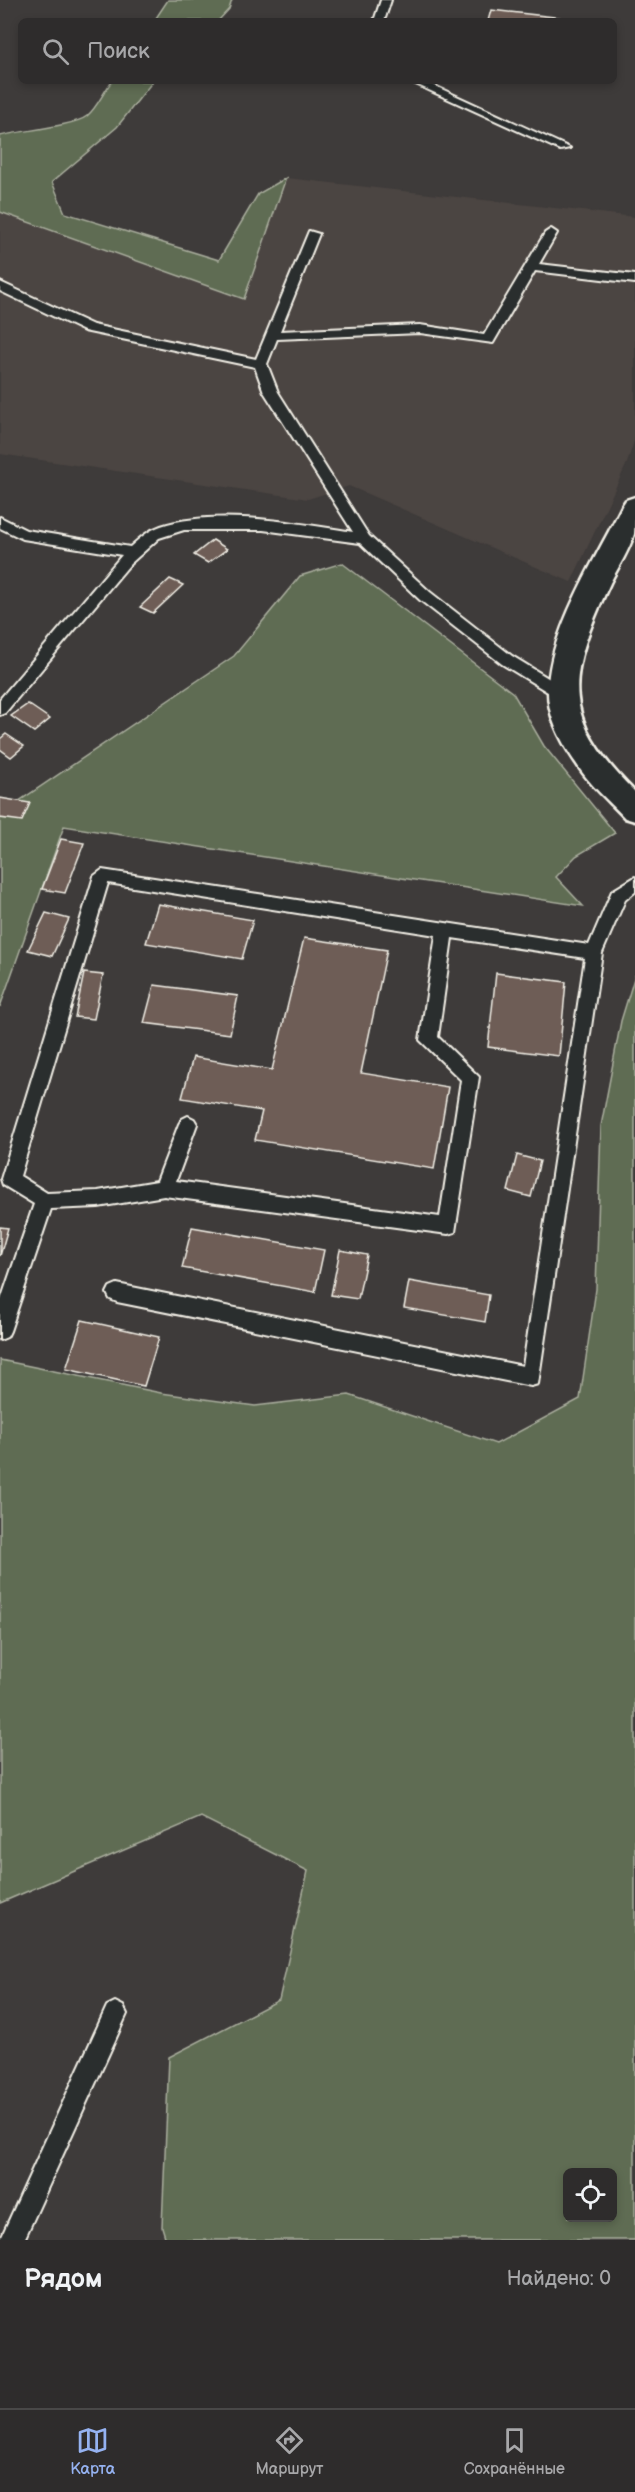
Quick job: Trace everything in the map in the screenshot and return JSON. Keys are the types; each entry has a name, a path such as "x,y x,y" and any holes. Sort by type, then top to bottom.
{"street":[{"path":"635,507 577,628 564,663 561,693 570,726 586,757 635,810"}],"lane":[{"path":"380,18 386,0"},
{"path":"422,84 564,148"},
{"path":"272,335 420,329 488,340 550,232"},
{"path":"313,234 260,364 270,392 364,539 425,596 498,653 561,693"},
{"path":"531,267 635,279"},
{"path":"0,286 89,328 260,364"},
{"path":"0,522 23,534 134,552"},
{"path":"0,709 134,552 162,530 193,525 310,530 364,539"},
{"path":"446,930 429,1040 470,1077 448,1226 164,1188 98,1199 44,1202 10,1179 102,876 594,953"},
{"path":"117,1293 531,1377 594,953 618,896 635,883"},
{"path":"164,1188 188,1124"},
{"path":"0,1331 44,1202"},
{"path":"11,2240 115,2014"}],"shaded area":[{"path":"286,178 635,217 635,438 627,463 571,582 349,486 308,499 0,454 0,212 243,299"}],"green space":[{"path":"168,0 232,0 229,9 221,18 156,18"},
{"path":"110,84 151,84 117,127 52,182 65,213 219,260 258,194 286,178 244,299 0,212 0,136 71,123 81,120 94,109"},
{"path":"342,563 513,693 544,746 615,833 576,856 556,877 583,906 64,826 0,1007 0,814 234,656 300,576"},
{"path":"635,975 635,2240 166,2240 162,2227 169,2057 279,2000 308,1871 201,1817 0,1903 0,1360 161,1393 255,1406 349,1395 496,1444 580,1399 596,1289 601,1126 621,1021"}],"building":[{"path":"491,10 563,18 489,18"},
{"path":"213,540 227,549 208,563 194,555"},
{"path":"170,579 183,585 153,613 140,607"},
{"path":"28,704 50,719 34,732 11,716"},
{"path":"6,734 24,746 11,757 0,749 0,739"},
{"path":"0,798 30,803 22,821 0,818"},
{"path":"61,839 84,843 65,893 42,889"},
{"path":"158,904 253,920 242,959 146,943"},
{"path":"46,913 69,919 52,956 28,950"},
{"path":"304,938 387,950 361,1073 448,1087 434,1169 255,1140 262,1111 182,1098 193,1057 272,1070"},
{"path":"84,973 103,975 94,1019 75,1017"},
{"path":"496,973 566,982 559,1056 488,1047"},
{"path":"154,985 238,996 230,1034 144,1023"},
{"path":"517,1155 540,1161 531,1197 508,1191"},
{"path":"0,1227 8,1228 0,1256"},
{"path":"192,1227 324,1250 315,1292 182,1268"},
{"path":"340,1250 367,1255 358,1299 331,1295"},
{"path":"409,1281 489,1295 485,1322 404,1308"},
{"path":"82,1320 159,1337 144,1386 66,1369"}]}
